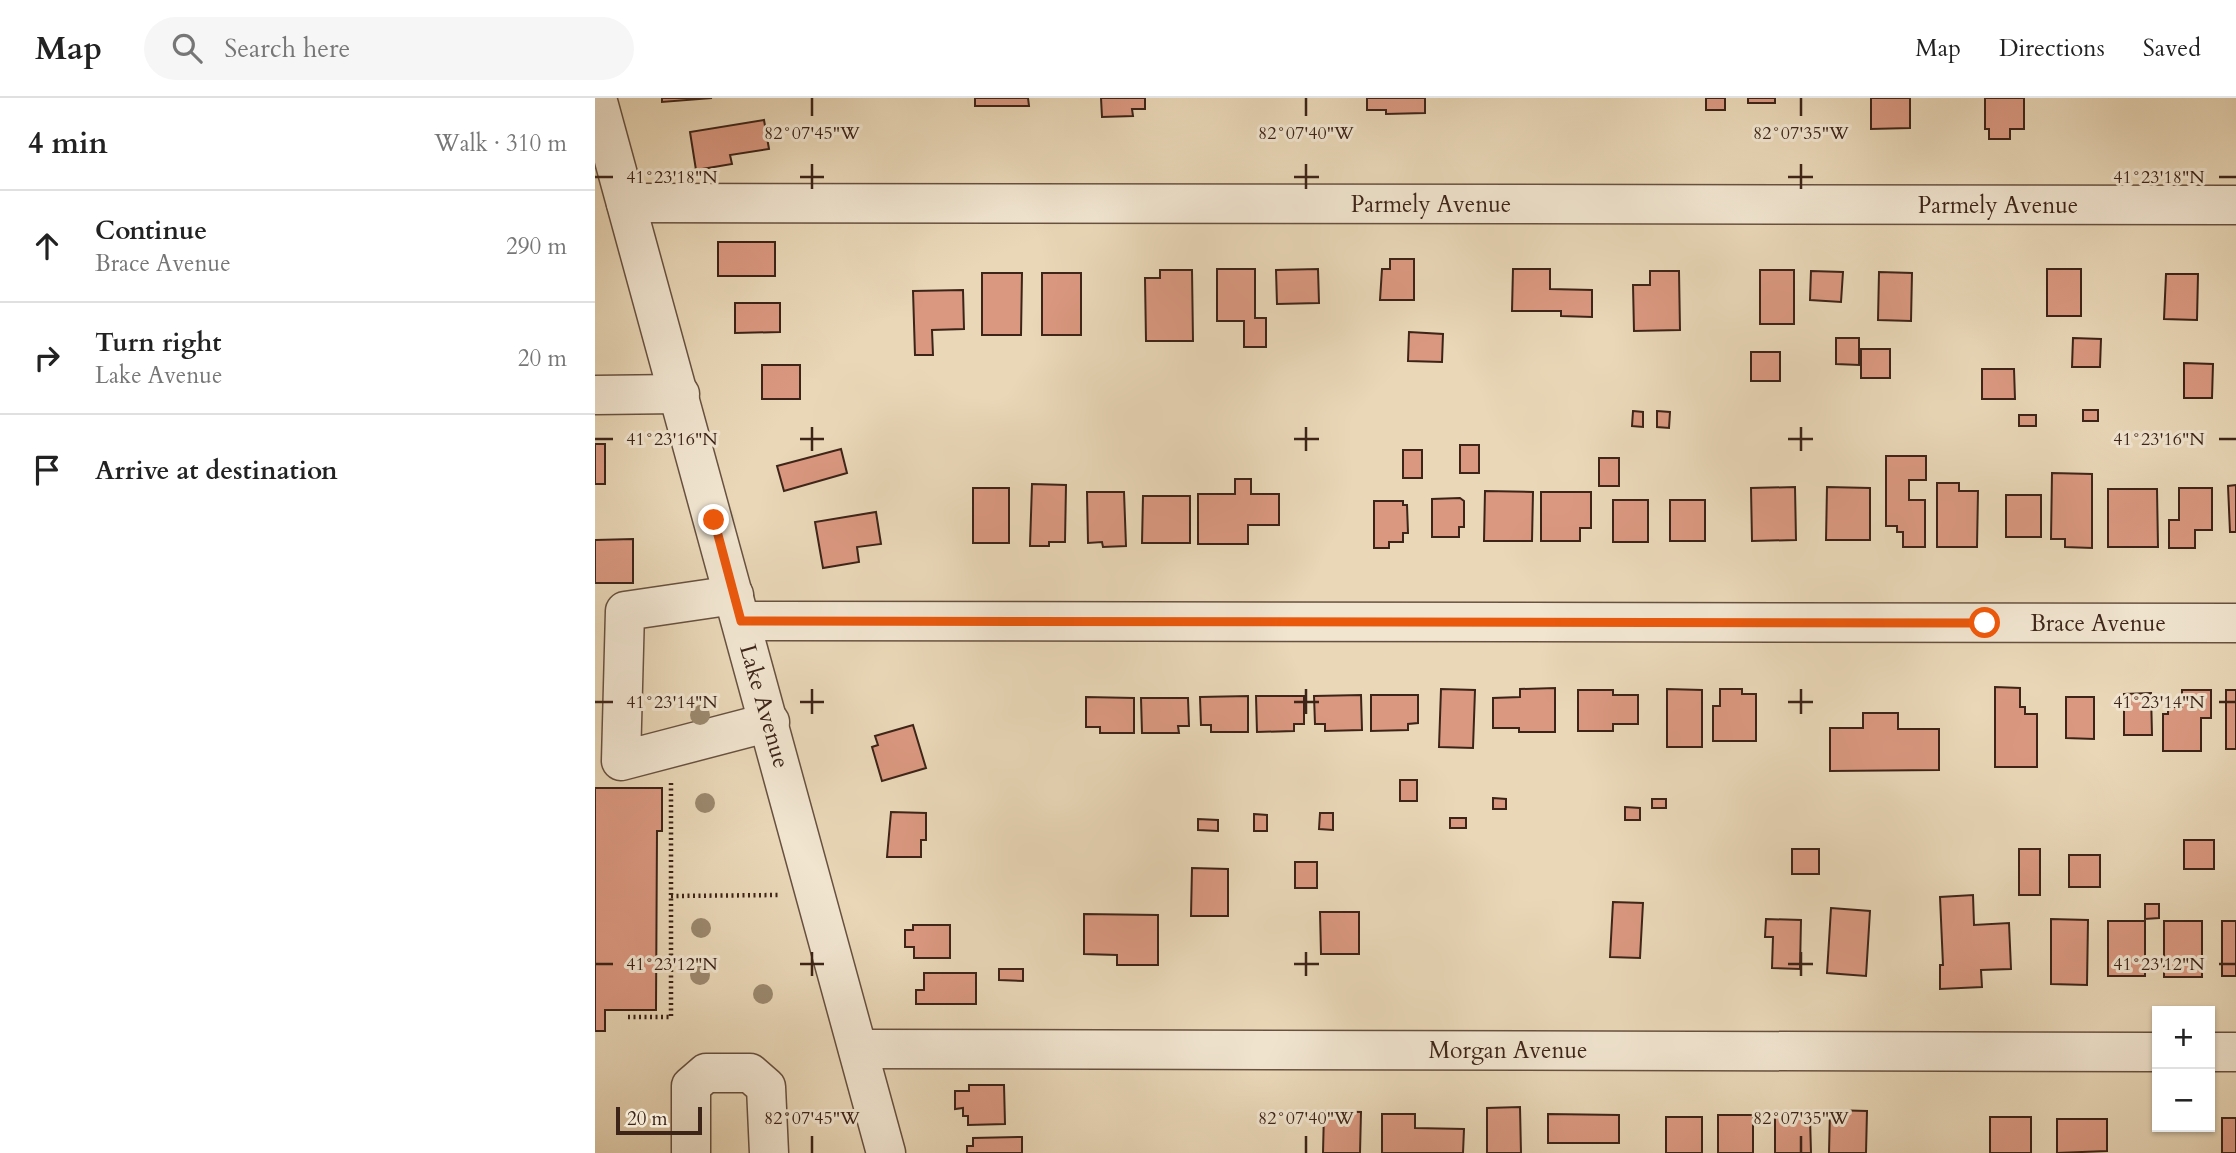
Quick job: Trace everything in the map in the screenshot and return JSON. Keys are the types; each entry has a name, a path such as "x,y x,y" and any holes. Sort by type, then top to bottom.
{"street":[{"name":"Lake Avenue","path":"597,98 886,1153"},
{"name":"Parmely Avenue","path":"626,203 2236,205"},
{"path":"595,395 680,394"},
{"path":"610,608 608,761 770,722"},
{"name":"Brace Avenue","path":"610,608 2236,623"},
{"name":"Morgan Avenue","path":"858,1049 2152,1052"},
{"path":"2215,1052 2236,1052"},
{"path":"691,1153 691,1086 706,1073 750,1073 766,1087 769,1153"}],"path":[{"path":"628,1017 671,1017 671,773"},
{"path":"671,896 778,895"}],"building":[{"path":"662,98 712,98 662,102"},
{"path":"975,98 1028,98 1029,106 975,106"},
{"path":"1101,98 1145,98 1145,109 1132,109 1133,116 1102,117"},
{"path":"1367,98 1425,98 1425,113 1386,114 1386,110 1367,110"},
{"path":"1706,98 1725,98 1725,110 1706,110"},
{"path":"1748,98 1775,98 1775,103 1748,103"},
{"path":"1871,98 1910,98 1910,128 1871,129"},
{"path":"1985,98 2024,98 2024,129 2010,129 2010,139 1989,139 1989,129 1985,129"},
{"path":"764,120 769,149 730,155 732,164 696,170 690,132"},
{"path":"718,242 775,242 775,276 718,276"},
{"path":"1390,259 1414,259 1414,300 1380,300 1382,269 1390,269"},
{"path":"1217,269 1255,269 1255,318 1266,318 1266,347 1244,347 1244,321 1217,321"},
{"path":"1318,269 1319,303 1277,304 1276,270"},
{"path":"1513,269 1550,269 1550,289 1592,290 1592,317 1561,316 1561,311 1512,311"},
{"path":"2047,269 2081,269 2081,316 2047,316"},
{"path":"1160,270 1192,270 1193,341 1146,341 1145,278 1160,278"},
{"path":"1760,270 1794,270 1794,324 1760,324"},
{"path":"1650,271 1679,271 1680,330 1634,331 1633,285 1650,285"},
{"path":"1811,271 1843,272 1841,302 1810,300"},
{"path":"1879,272 1912,273 1911,321 1878,320"},
{"path":"982,273 1022,273 1021,335 982,335"},
{"path":"1042,273 1081,273 1081,335 1042,335"},
{"path":"2166,274 2198,274 2197,320 2164,319"},
{"path":"963,290 964,329 932,330 933,355 915,355 913,291"},
{"path":"735,303 780,303 780,332 735,333"},
{"path":"1409,332 1443,334 1442,362 1408,361"},
{"path":"1836,338 1859,338 1859,365 1836,364"},
{"path":"2073,338 2101,339 2100,367 2072,367"},
{"path":"1861,349 1890,349 1890,378 1861,378"},
{"path":"1751,352 1780,352 1780,381 1751,381"},
{"path":"2184,363 2213,364 2212,398 2184,398"},
{"path":"762,365 800,365 800,399 762,399"},
{"path":"1982,369 2014,369 2015,399 1982,399"},
{"path":"2083,410 2098,410 2098,421 2083,421"},
{"path":"1633,411 1643,412 1643,427 1632,426"},
{"path":"1657,411 1670,412 1669,428 1657,427"},
{"path":"2019,415 2036,415 2036,426 2019,426"},
{"path":"595,444 605,444 605,484 595,484"},
{"path":"1460,445 1479,445 1479,473 1460,473"},
{"path":"841,449 847,473 784,491 777,466"},
{"path":"1403,450 1422,450 1422,478 1403,478"},
{"path":"1886,456 1926,456 1926,480 1909,480 1909,500 1925,500 1925,547 1903,547 1903,532 1897,532 1897,526 1886,526"},
{"path":"1599,458 1619,458 1619,486 1599,486"},
{"path":"2052,473 2092,474 2092,548 2065,547 2065,539 2051,539"},
{"path":"1235,479 1251,479 1251,494 1279,494 1279,525 1248,525 1248,544 1198,544 1198,494 1235,494"},
{"path":"1937,483 1959,483 1959,491 1978,491 1977,547 1937,547"},
{"path":"1032,484 1066,485 1065,542 1049,542 1049,546 1030,546"},
{"path":"2236,485 2236,532 2230,532 2228,486"},
{"path":"1795,487 1796,540 1752,541 1751,488"},
{"path":"1827,487 1870,488 1870,540 1826,540"},
{"path":"973,488 1009,488 1009,543 973,543"},
{"path":"2179,488 2212,488 2212,530 2195,530 2195,548 2169,548 2169,520 2179,520"},
{"path":"2108,489 2157,489 2158,547 2108,547"},
{"path":"1485,491 1533,492 1532,541 1484,541"},
{"path":"1087,492 1124,492 1126,546 1103,547 1102,542 1088,543"},
{"path":"1541,492 1591,492 1591,528 1580,528 1580,541 1541,541"},
{"path":"2006,495 2041,495 2041,537 2006,537"},
{"path":"1143,496 1190,496 1190,543 1142,543"},
{"path":"1460,498 1464,501 1464,527 1459,527 1459,537 1432,537 1432,499"},
{"path":"1613,500 1648,500 1648,542 1613,542"},
{"path":"1670,500 1705,500 1705,541 1670,541"},
{"path":"1374,501 1403,501 1403,505 1407,505 1408,533 1403,533 1403,542 1389,542 1389,548 1374,548"},
{"path":"876,512 881,544 857,547 859,562 823,568 815,522"},
{"path":"633,539 633,583 595,583 595,540"},
{"path":"1995,687 2020,688 2020,707 2025,707 2025,714 2037,714 2037,767 1995,767"},
{"path":"1555,688 1555,732 1519,732 1519,728 1493,728 1493,698 1520,697 1520,689"},
{"path":"1441,689 1475,690 1473,748 1439,747"},
{"path":"1667,689 1702,690 1702,747 1667,747"},
{"path":"1720,689 1742,689 1742,694 1756,694 1756,741 1713,741 1713,706 1720,706"},
{"path":"1578,690 1613,690 1613,695 1638,695 1638,724 1613,724 1613,731 1578,731"},
{"path":"2182,690 2211,690 2211,718 2201,718 2201,751 2163,751 2163,714 2168,714 2168,707 2182,707"},
{"path":"2226,690 2236,690 2236,749 2226,749"},
{"path":"2151,693 2152,735 2124,735 2124,694"},
{"path":"1361,695 1362,730 1325,731 1325,724 1315,724 1314,696"},
{"path":"1371,695 1418,695 1418,723 1408,724 1408,730 1371,731"},
{"path":"1248,696 1248,732 1211,732 1211,725 1201,725 1200,697"},
{"path":"1256,696 1304,696 1304,724 1294,724 1294,731 1257,732"},
{"path":"1086,697 1134,698 1134,733 1100,733 1100,727 1086,727"},
{"path":"2066,697 2094,697 2094,739 2066,738"},
{"path":"1141,698 1188,698 1189,726 1178,726 1179,733 1142,733"},
{"path":"1863,713 1898,713 1898,729 1939,729 1939,770 1830,771 1830,728 1863,728"},
{"path":"913,725 926,768 882,781 872,747 878,745 875,736"},
{"path":"1400,780 1417,780 1417,801 1400,801"},
{"path":"595,788 662,788 662,831 657,831 656,1010 605,1010 605,1031 595,1031"},
{"path":"1493,798 1506,799 1506,809 1493,809"},
{"path":"1652,799 1666,799 1666,808 1652,808"},
{"path":"1625,807 1640,808 1640,820 1625,820"},
{"path":"891,812 926,813 926,840 921,840 921,857 887,857"},
{"path":"1320,813 1333,813 1333,830 1319,829"},
{"path":"1254,814 1267,815 1267,831 1254,831"},
{"path":"1450,818 1466,818 1466,828 1450,828"},
{"path":"1198,819 1218,820 1218,831 1198,830"},
{"path":"2184,840 2214,840 2214,869 2184,869"},
{"path":"1792,849 1819,849 1819,874 1792,874"},
{"path":"2019,849 2040,849 2040,895 2019,895"},
{"path":"2069,855 2100,855 2100,887 2069,887"},
{"path":"1295,862 1317,862 1317,888 1295,888"},
{"path":"1192,868 1228,869 1228,916 1191,916"},
{"path":"1973,895 1974,925 2009,923 2011,969 1981,970 1982,987 1940,989 1940,965 1943,965 1940,897"},
{"path":"1613,902 1643,903 1640,958 1610,957"},
{"path":"2145,904 2159,904 2159,918 2145,919"},
{"path":"1831,908 1870,911 1866,976 1827,973"},
{"path":"1320,912 1359,912 1359,954 1321,954"},
{"path":"1084,914 1158,915 1158,965 1117,965 1117,955 1084,954"},
{"path":"1766,919 1801,920 1800,969 1772,968 1773,937 1765,937"},
{"path":"2051,919 2088,920 2087,985 2051,984"},
{"path":"2108,921 2145,921 2145,976 2108,976"},
{"path":"2164,921 2202,921 2202,977 2164,977"},
{"path":"2222,921 2236,921 2236,976 2222,976"},
{"path":"913,925 950,925 950,958 914,958 914,947 905,947 905,930 913,930"},
{"path":"999,969 1023,969 1023,981 999,980"},
{"path":"924,973 976,973 976,1004 916,1004 916,990 924,990"},
{"path":"969,1085 1004,1085 1005,1124 968,1125 968,1116 963,1116 963,1108 955,1109 955,1091 969,1091"},
{"path":"1520,1107 1521,1153 1487,1153 1487,1108"},
{"path":"1830,1110 1867,1111 1866,1153 1829,1153"},
{"path":"1324,1111 1361,1112 1360,1153 1323,1153"},
{"path":"1382,1114 1415,1114 1415,1128 1464,1129 1463,1153 1382,1153"},
{"path":"1548,1114 1619,1115 1619,1143 1548,1143"},
{"path":"1718,1115 1753,1115 1753,1153 1718,1153"},
{"path":"1666,1117 1702,1117 1702,1153 1666,1153"},
{"path":"1775,1117 1810,1117 1811,1153 1775,1153"},
{"path":"1990,1117 2031,1117 2031,1153 1990,1153"},
{"path":"2222,1118 2236,1118 2236,1153 2222,1153"},
{"path":"2057,1119 2107,1119 2107,1151 2057,1153"},
{"path":"1022,1137 1022,1153 967,1153 967,1146 973,1146 973,1138"}],"route":[{"path":"714,520 741,621 1985,623"}]}
